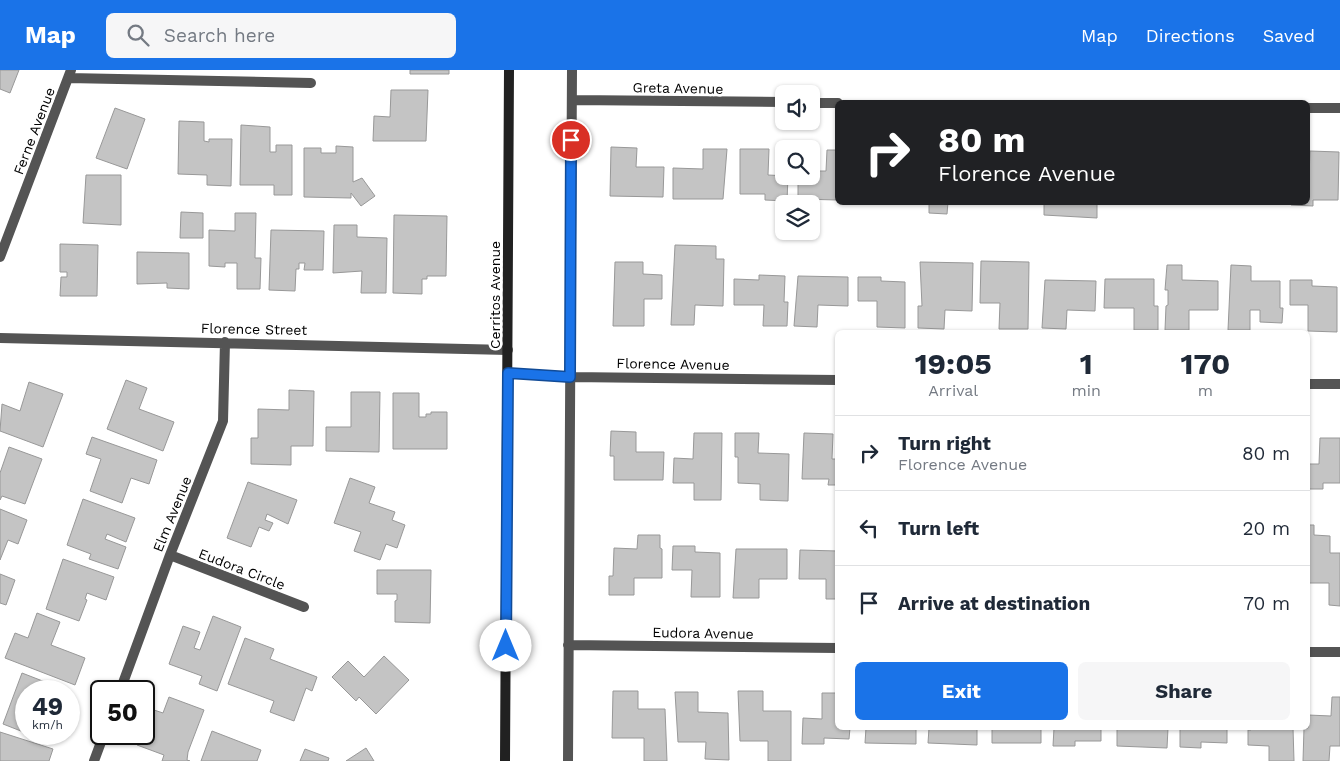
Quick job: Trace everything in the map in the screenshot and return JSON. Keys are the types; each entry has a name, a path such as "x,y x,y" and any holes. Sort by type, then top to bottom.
{"main road":[{"name":"Cerritos Avenue","path":"505,761 509,70"}],"street":[{"path":"568,761 572,70"},
{"path":"70,74 311,83"},
{"name":"Ferne Avenue","path":"0,257 70,74"},
{"name":"Greta Avenue","path":"572,100 775,102"},
{"path":"820,103 835,103"},
{"path":"1310,108 1340,108"},
{"name":"Florence Street","path":"0,338 508,350"},
{"name":"Elm Avenue","path":"124,680 170,555 223,421 225,342"},
{"name":"Florence Avenue","path":"508,373 570,377 835,380"},
{"path":"1310,384 1340,384"},
{"name":"Eudora Circle","path":"170,555 304,608"},
{"name":"Eudora Avenue","path":"568,646 835,648"},
{"path":"1310,652 1340,652"},
{"path":"94,761 100,745"}],"building":[{"path":"0,70 19,70 10,93 0,89"},
{"path":"410,70 449,70 449,74 410,74"},
{"path":"391,90 428,90 426,141 373,141 374,116 390,117"},
{"path":"115,108 145,119 127,169 96,158"},
{"path":"179,121 204,122 204,141 209,142 209,139 232,139 231,186 207,185 207,175 178,174"},
{"path":"241,125 270,127 270,152 276,152 276,145 292,145 292,195 274,195 274,185 240,185"},
{"path":"336,146 353,147 353,182 362,178 375,196 361,206 351,193 351,198 304,197 304,148 321,148 321,153 336,153"},
{"path":"611,147 637,148 636,167 664,167 663,197 610,196"},
{"path":"703,149 727,149 723,199 673,199 673,168 703,169"},
{"path":"740,149 769,149 768,175 775,175 775,185 788,185 787,195 775,195 775,200 765,200 765,194 740,194"},
{"path":"827,150 835,150 835,200 820,200 820,195 798,195 798,185 820,185 820,171 826,171"},
{"path":"1310,151 1339,152 1338,200 1313,200 1313,206 1291,205 1310,205"},
{"path":"86,175 121,175 121,225 83,223"},
{"path":"929,205 948,205 947,214 929,213"},
{"path":"1044,205 1097,205 1097,218 1044,215"},
{"path":"181,212 203,213 203,238 180,238"},
{"path":"235,213 256,213 255,258 261,258 260,289 237,289 237,263 225,263 225,267 209,266 209,230 235,231"},
{"path":"394,215 447,216 446,276 427,276 427,279 422,279 422,294 393,293"},
{"path":"334,225 357,225 357,237 387,238 386,293 361,293 362,271 333,273"},
{"path":"271,230 324,231 323,270 304,270 305,263 299,263 299,269 296,269 295,291 269,290"},
{"path":"60,244 98,245 97,296 60,296 61,277 67,277 67,272 60,272"},
{"path":"675,245 716,246 716,259 724,259 723,306 695,305 694,325 671,325"},
{"path":"137,252 189,253 189,289 167,288 167,283 137,284"},
{"path":"981,261 1029,262 1028,329 999,329 1000,303 980,303"},
{"path":"615,262 643,262 643,274 662,275 662,299 644,299 644,326 613,326"},
{"path":"920,262 973,263 972,311 945,310 944,329 918,328 918,306 922,306"},
{"path":"1167,265 1182,265 1182,280 1218,281 1218,310 1189,310 1189,330 1165,330 1166,306 1168,305 1168,290 1165,290"},
{"path":"1231,265 1251,266 1251,281 1280,281 1280,308 1283,308 1282,323 1260,322 1260,310 1250,310 1250,330 1228,330"},
{"path":"759,275 785,276 784,302 788,302 787,326 763,326 764,305 734,305 734,279 759,280"},
{"path":"798,276 848,277 848,306 818,305 817,327 794,326"},
{"path":"858,277 881,277 881,281 905,282 905,328 877,327 877,301 858,301"},
{"path":"1105,279 1154,279 1154,306 1158,306 1158,330 1134,330 1134,308 1104,308"},
{"path":"1045,280 1096,281 1095,311 1067,310 1066,329 1042,328"},
{"path":"1290,280 1312,280 1312,286 1337,287 1337,332 1308,330 1308,305 1290,305"},
{"path":"126,380 147,388 139,409 174,422 163,451 107,429"},
{"path":"29,382 63,394 43,447 0,431 2,404 20,411"},
{"path":"289,390 314,391 313,446 291,446 291,465 251,464 251,438 258,438 258,409 289,410"},
{"path":"351,392 380,392 379,452 326,451 326,427 351,427"},
{"path":"393,393 419,393 419,417 426,417 426,414 431,414 431,412 447,412 447,449 393,449"},
{"path":"611,431 636,432 636,452 664,452 663,480 614,480 614,456 610,456"},
{"path":"694,433 722,433 721,500 694,500 694,483 673,483 674,458 693,459"},
{"path":"735,433 759,433 758,453 789,454 788,501 760,500 760,484 738,483 738,457 735,457"},
{"path":"804,433 833,434 832,459 835,459 835,485 828,485 829,479 802,479"},
{"path":"92,437 157,460 149,484 131,478 122,503 90,491 101,459 86,454"},
{"path":"1320,438 1340,438 1340,483 1323,483 1323,489 1310,489 1310,464 1319,464"},
{"path":"9,447 42,459 25,504 2,496 0,500 0,473"},
{"path":"350,478 375,487 369,503 395,512 392,520 405,525 397,548 386,544 380,560 354,551 361,532 334,523"},
{"path":"248,482 297,500 288,524 267,514 265,520 273,523 269,531 259,527 251,547 227,538"},
{"path":"83,499 135,518 126,542 107,534 105,539 126,547 118,569 89,559 91,554 67,545"},
{"path":"0,509 27,520 18,544 8,540 0,560"},
{"path":"1310,525 1314,525 1314,535 1330,536 1330,553 1340,553 1340,606 1329,605 1329,583 1310,583"},
{"path":"638,535 660,535 662,578 634,578 634,595 609,595 609,576 613,576 614,548 637,549"},
{"path":"673,546 695,546 695,552 720,553 720,597 691,597 692,570 672,570"},
{"path":"736,549 787,549 787,579 759,579 759,598 733,598"},
{"path":"800,550 835,551 835,599 826,599 826,579 799,579"},
{"path":"63,559 114,577 106,600 87,593 85,599 87,600 79,621 46,609"},
{"path":"377,570 431,570 430,623 395,622 397,594 377,594"},
{"path":"0,574 15,580 6,605 0,603"},
{"path":"37,613 60,622 51,645 85,658 77,680 62,680 5,658 15,633 28,638"},
{"path":"213,616 241,627 217,691 199,684 202,676 169,664 183,626 200,632 194,648 200,650"},
{"path":"245,638 274,649 270,659 317,677 312,691 306,688 294,721 270,712 274,701 228,684"},
{"path":"384,656 409,680 376,714 359,697 356,701 332,677 348,661 364,677"},
{"path":"22,673 40,680 19,680"},
{"path":"613,691 638,691 638,709 665,709 667,761 644,761 644,738 612,738"},
{"path":"738,691 763,691 763,711 791,711 791,761 768,761 768,741 740,741"},
{"path":"15,692 15,729 3,724"},
{"path":"675,692 698,692 698,712 728,713 729,760 705,759 706,742 678,742"},
{"path":"822,693 835,693 835,730 850,730 849,739 824,738 824,744 802,744 803,718 822,719"},
{"path":"169,697 204,710 188,752 187,760 190,761 162,761 164,755 137,745 155,745 155,710 163,713"},
{"path":"1332,697 1340,697 1340,746 1330,746 1329,761 1303,761 1304,730 1310,730 1310,715 1331,716"},
{"path":"866,730 916,730 916,744 865,743"},
{"path":"929,730 977,730 977,745 928,743"},
{"path":"992,730 1041,730 1041,743 992,743"},
{"path":"1054,730 1101,730 1101,741 1075,741 1075,746 1053,746"},
{"path":"1117,730 1168,730 1167,748 1117,746"},
{"path":"1180,730 1227,730 1227,743 1201,742 1201,748 1180,747"},
{"path":"1248,730 1293,730 1294,761 1269,761 1269,746 1248,745"},
{"path":"212,731 261,750 257,761 201,761"},
{"path":"0,732 15,737 15,745 41,745 53,749 49,761 0,761"},
{"path":"366,748 374,761 346,761"},
{"path":"305,749 329,758 328,761 300,761"}],"route":[{"path":"506,646 508,373 570,377 571,140"}]}
